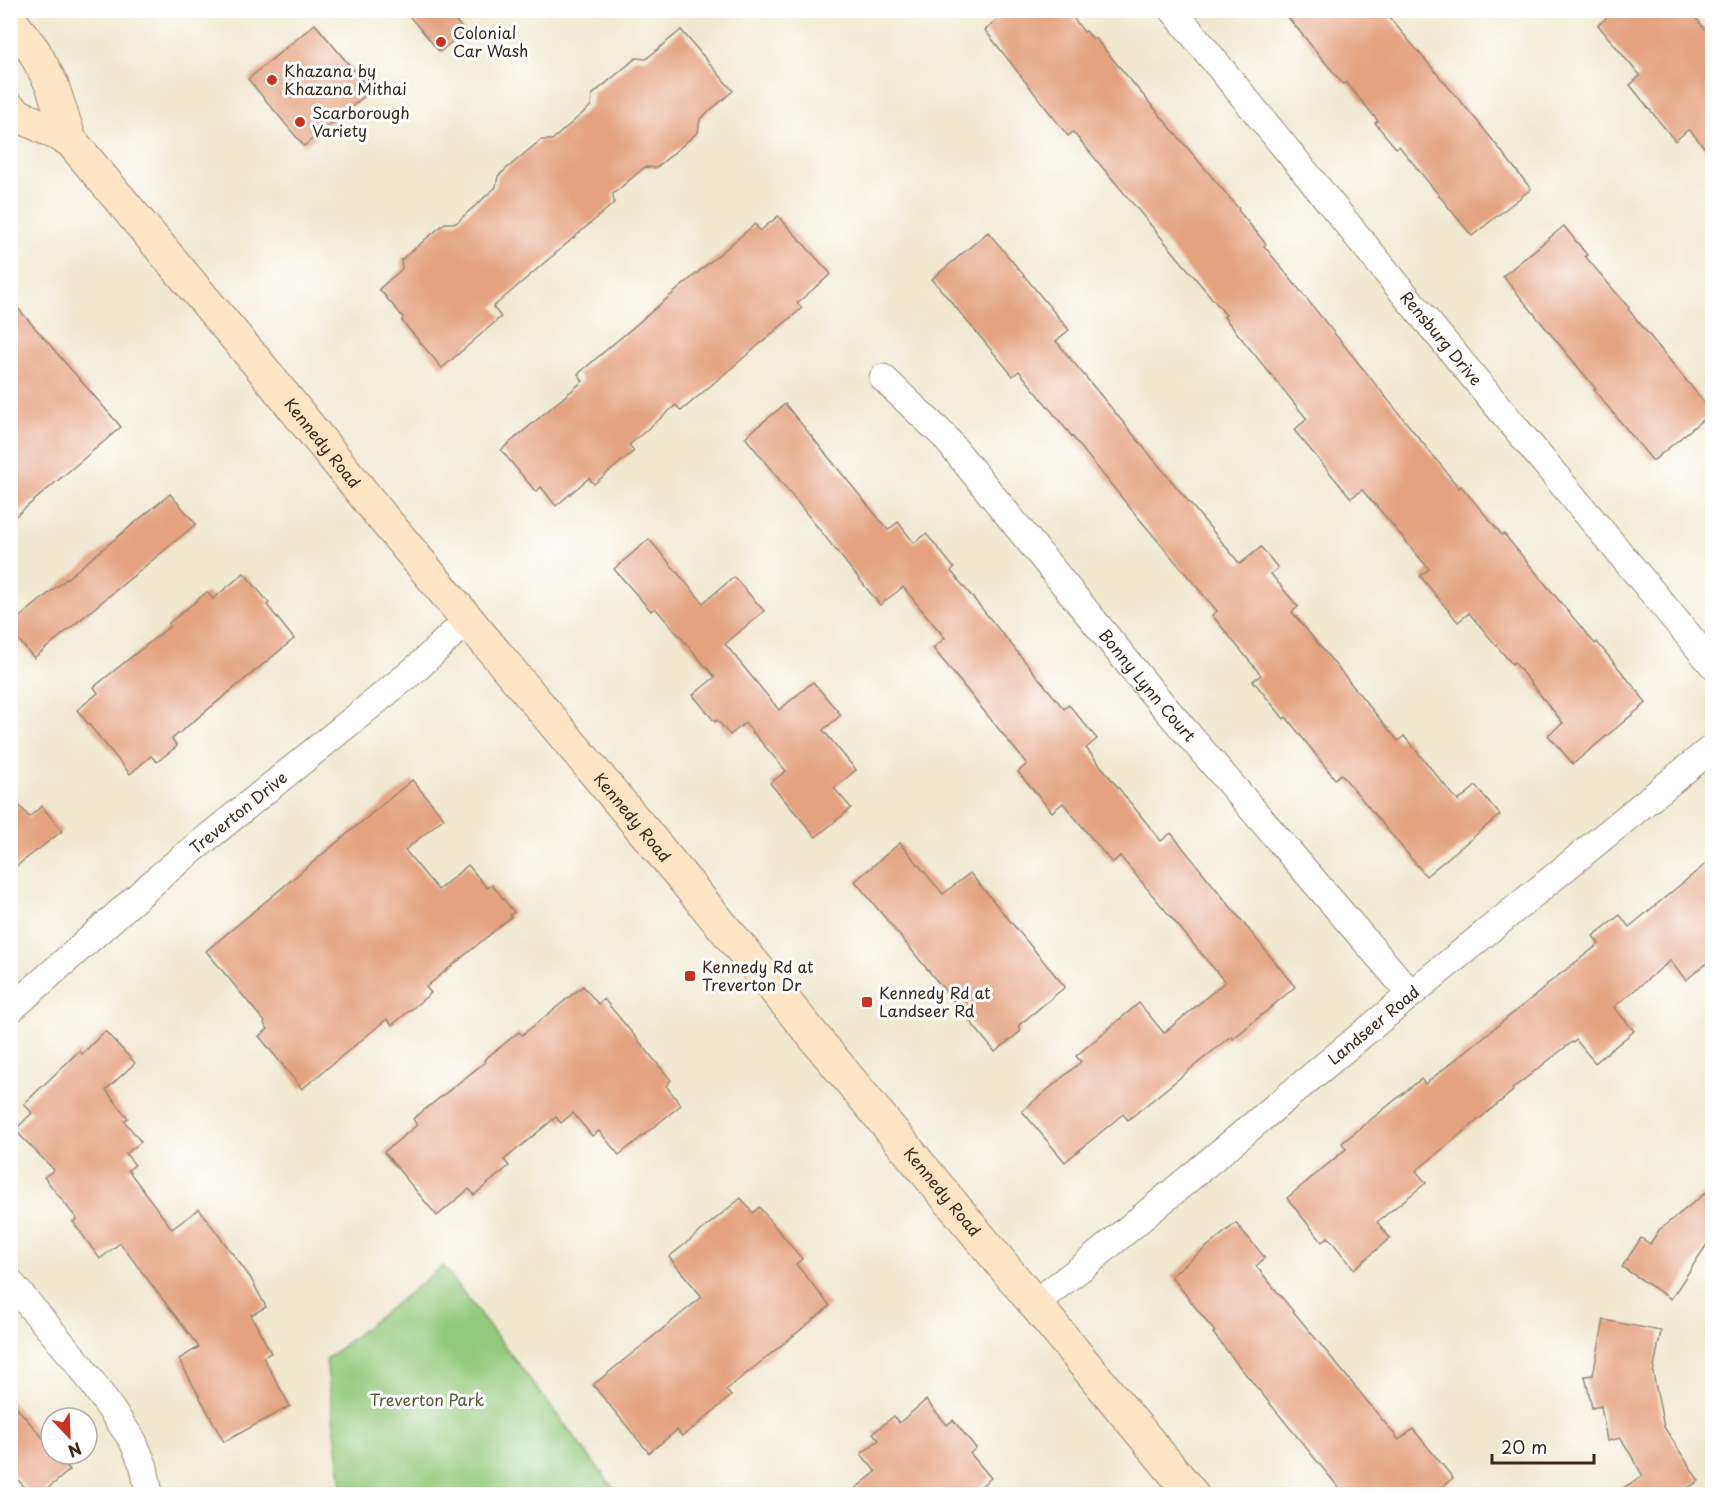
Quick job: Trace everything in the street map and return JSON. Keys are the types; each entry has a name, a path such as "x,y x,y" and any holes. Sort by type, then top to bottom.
{"main road":[{"name":"Kennedy Road","path":"10,20 34,51 52,85 70,140 260,366 467,620 1192,1494"},
{"name":"Kennedy Road","path":"10,109 70,140"}],"street":[{"name":"Rensburg Drive","path":"1173,10 1406,296 1713,664"},
{"name":"Bonny Lynn Court","path":"882,378 944,436 1150,690 1411,994"},
{"name":"Treverton Drive","path":"10,1010 164,873 418,668 467,620"},
{"name":"Landseer Road","path":"1035,1303 1085,1265 1411,994 1713,748"},
{"path":"10,1282 80,1365 133,1441 144,1467 149,1494"}],"green space":[{"name":"Treverton Park","path":"443,1266 618,1494 343,1494 326,1359"}],"building":[{"name":"Colonial Car Wash","path":"404,10 447,10 464,31 440,52"},
{"path":"1009,10 1067,10 1084,32 1086,31 1093,39 1095,38 1239,209 1266,244 1264,246 1459,488 1461,486 1502,535 1504,534 1595,644 1597,642 1639,693 1646,703 1573,764 1548,735 1563,723 1514,662 1512,664 1469,613 1458,622 1420,576 1429,569 1362,490 1351,498 1294,430 1307,419 1224,317 1226,315 1073,132 1068,136 985,30"},
{"path":"1282,10 1383,10 1479,123 1531,189 1472,236 1399,146 1396,148 1375,123 1378,121 1346,82 1343,84"},
{"path":"1616,10 1689,10 1713,39 1713,158 1689,129 1675,141 1630,85 1640,76 1598,25"},
{"path":"315,24 371,91 304,146 248,79"},
{"path":"681,30 733,91 700,119 698,132 656,168 645,167 613,194 614,203 493,307 501,317 442,368 402,321 403,317 379,289 402,269 401,260 445,223 456,223 496,187 498,176 541,140 552,140 591,106 592,95 636,58 646,59"},
{"path":"778,216 831,274 797,303 802,308 681,411 676,405 629,445 634,451 594,484 589,478 556,506 541,487 536,492 501,450 583,381 578,374 755,224 760,231"},
{"path":"1564,226 1587,255 1585,256 1712,412 1654,460 1594,390 1596,389 1503,276"},
{"path":"988,232 1069,330 1056,341 1240,564 1261,547 1278,568 1271,574 1298,607 1292,612 1398,741 1404,736 1458,801 1476,786 1500,815 1426,876 1341,774 1335,779 1286,717 1284,719 1253,681 1261,675 1212,615 1217,611 1019,371 1013,376 932,279"},
{"path":"10,299 121,427 10,521"},
{"path":"785,404 888,530 898,522 914,543 926,534 934,543 954,568 951,571 1064,709 1069,705 1097,739 1086,748 1161,841 1171,833 1295,987 1233,1039 1231,1036 1128,1120 1123,1114 1065,1162 1022,1111 1081,1062 1076,1056 1139,1003 1164,1033 1225,982 1120,856 1112,863 1063,803 1052,812 1018,772 1027,764 933,648 945,638 903,587 880,605 745,437"},
{"path":"170,494 196,524 34,658 10,630 10,625"},
{"path":"649,539 703,603 734,577 764,611 725,644 779,710 813,682 841,715 823,730 856,770 834,788 851,808 816,837 770,783 786,771 745,723 730,735 717,720 715,722 693,695 715,677 655,608 651,611 614,569"},
{"path":"244,573 269,603 267,605 294,639 172,739 177,746 157,762 151,756 130,774 77,710 98,693 94,687 170,626 169,623 207,592 213,599"},
{"path":"412,780 444,818 405,850 438,890 468,865 487,888 492,885 514,912 510,915 511,917 426,987 431,993 392,1025 387,1019 302,1089 259,1036 268,1029 265,1022 206,951"},
{"path":"10,794 29,817 42,806 62,831 10,871"},
{"path":"900,843 943,894 970,873 1065,987 1018,1026 1021,1031 995,1052 855,881"},
{"path":"1713,858 1713,958 1686,980 1670,961 1614,1007 1634,1031 1595,1063 1576,1040 1572,1042 1512,1089 1513,1091 1416,1171 1426,1183 1377,1222 1390,1238 1354,1269 1328,1237 1322,1242 1287,1198 1346,1149 1342,1143 1421,1079 1425,1084 1599,944 1593,936 1620,915 1629,927"},
{"path":"583,986 598,1004 604,999 671,1080 666,1086 681,1105 619,1155 599,1131 592,1136 573,1113 561,1123 556,1117 504,1160 509,1166 474,1195 469,1189 437,1216 384,1152 417,1125 413,1119 519,1032 522,1035"},
{"path":"105,1031 135,1063 106,1090 128,1118 124,1121 141,1142 126,1154 135,1165 128,1170 172,1229 199,1209 250,1277 266,1307 251,1315 271,1353 263,1357 290,1406 224,1442 179,1359 199,1347 120,1243 100,1259 73,1222 77,1219 44,1177 54,1170 15,1130 32,1113 24,1104 79,1051 82,1054"},
{"path":"1713,1187 1713,1235 1671,1299 1622,1267 1641,1238 1650,1244 1659,1230"},
{"path":"741,1198 753,1213 759,1207 802,1259 796,1264 830,1306 726,1390 731,1396 696,1426 682,1436 677,1430 649,1453 593,1385 702,1297 669,1257"},
{"path":"1236,1223 1265,1258 1256,1266 1399,1440 1413,1429 1453,1478 1433,1494 1344,1494 1235,1361 1171,1276"},
{"path":"1604,1320 1661,1331 1653,1373 1664,1427 1699,1481 1678,1494 1613,1494 1643,1476 1621,1438 1607,1441 1601,1406 1592,1408 1585,1376 1593,1375"},
{"path":"10,1400 39,1433 39,1466 67,1466 70,1470 41,1494 31,1494 10,1471"},
{"path":"926,1400 947,1425 953,1420 976,1448 970,1453 991,1478 971,1494 848,1494 876,1472 861,1454 879,1440 873,1433 894,1416 899,1423"}],"place":[{"name":"Colonial Car Wash","path":"441,42"},
{"name":"Khazana by Khazana Mithai","path":"272,80"},
{"name":"Scarborough Variety","path":"300,122"},
{"name":"Kennedy Rd at Treverton Dr","path":"690,976"},
{"name":"Kennedy Rd at Landseer Rd","path":"867,1002"}]}
